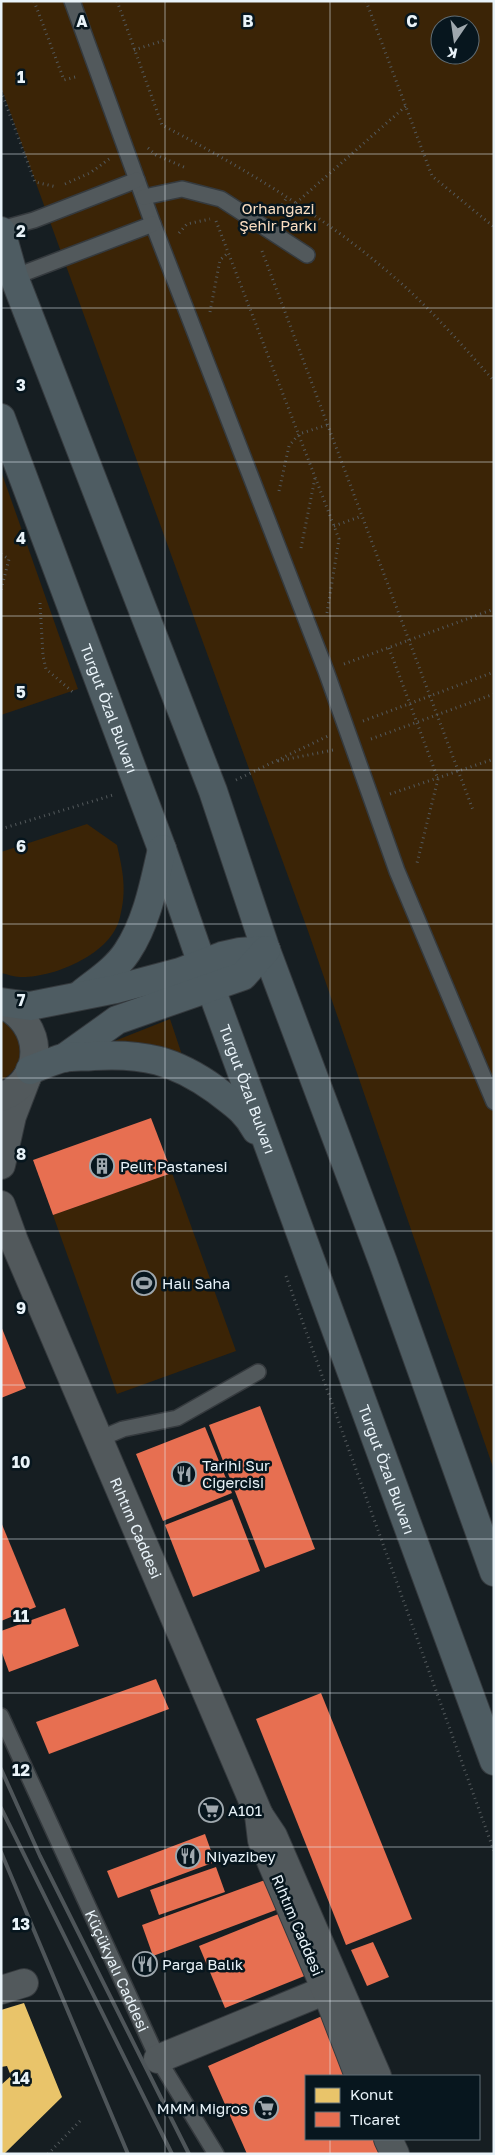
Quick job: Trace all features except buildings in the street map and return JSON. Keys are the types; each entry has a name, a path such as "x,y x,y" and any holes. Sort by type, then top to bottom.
{"highway":[{"path":"1,230 14,277 213,791 266,950 383,1262 494,1572"},
{"name":"Turgut Özal Bulvarı","path":"1,418 162,849 494,1761"},
{"path":"78,996 110,971 127,952 141,923 153,889 162,849"},
{"path":"1,1003 30,1006 116,989 207,976 243,976 266,950"},
{"path":"29,1074 64,1058 117,1020 207,976"},
{"path":"64,1058 110,1055 149,1057 163,1060 207,1084 246,1113 275,1161"}],"street":[{"path":"1,1003 19,1014 32,1033 35,1048 29,1074 12,1116 1,1164"},
{"path":"1,1097 18,1088 29,1074"},
{"name":"Rıhtım Caddesi","path":"1,1188 14,1241"},
{"name":"Rıhtım Caddesi","path":"1,1205 14,1241 259,1815 273,1836 349,2031"},
{"name":"Rıhtım Caddesi","path":"259,1815 262,1840 326,1990 349,2031"},
{"path":"158,2059 326,1990"},
{"path":"349,2031 359,2075"},
{"path":"349,2031 375,2075"},
{"path":"388,2140 395,2154"},
{"path":"404,2140 410,2154"}],"lane":[{"path":"72,1 144,197 152,224 326,671 398,871 494,1102"},
{"path":"1,230 34,220 137,180"},
{"path":"144,197 182,189 221,199 308,255"},
{"path":"14,277 152,224"},
{"path":"99,1439 123,1429 177,1418 258,1372"},
{"name":"Küçükyalı Caddesi","path":"1,1716 158,2059 216,2154"}],"path":[{"path":"34,1 64,80 81,76"},
{"path":"117,1 162,125 226,158 288,197 344,236 395,277 466,349 494,382"},
{"path":"366,1 432,176 494,227"},
{"path":"134,50 165,40"},
{"path":"1,91 35,182 55,188 90,173 109,160 108,153"},
{"path":"296,203 406,106"},
{"path":"142,143 156,155 191,170"},
{"path":"268,209 276,213 288,197"},
{"path":"179,236 179,231 188,224 201,219 215,218 222,221"},
{"path":"215,218 339,539 326,614"},
{"path":"261,247 473,810"},
{"path":"205,311 208,320 220,260 228,253"},
{"path":"278,493 289,446 299,434 328,425"},
{"path":"300,552 315,478"},
{"path":"334,526 362,516"},
{"path":"1,554 9,559 1,590"},
{"path":"326,671 494,609"},
{"path":"389,648 438,779 417,865"},
{"path":"273,763 353,745 494,694"},
{"path":"384,796 438,779 494,758"},
{"path":"1,823 2,829 116,794"},
{"path":"284,1272 494,1851"},
{"path":"48,2154 80,2120"}],"green space":[{"name":"Orhangazi Şehir Parkı","path":"1,1 494,1 494,1470 308,931 1,87"},
{"path":"1,471 78,689 1,715"},
{"path":"87,824 117,845 124,889 120,917 115,930 94,953 64,968 34,976 18,977 1,973 1,852"},
{"path":"170,1019 184,1061 112,1042"},
{"path":"1,1020 16,1033 21,1050 16,1067 1,1080"},
{"name":"Halı Saha","path":"172,1173 236,1351 117,1394 53,1215"}],"railway":[{"path":"1,1769 40,1856 189,2154"},
{"path":"1,1808 172,2154"},
{"path":"1,1852 128,2154"}],"place":[{"name":"Pelit Pastanesi","path":"102,1166"},
{"name":"Halı Saha","path":"144,1283"},
{"name":"Tarihi Sur Ciğercisi","path":"184,1474"},
{"name":"A101","path":"211,1810"},
{"name":"Niyazibey","path":"188,1856"},
{"name":"Parga Balık","path":"145,1964"},
{"name":"MMM Migros","path":"266,2108"}]}
